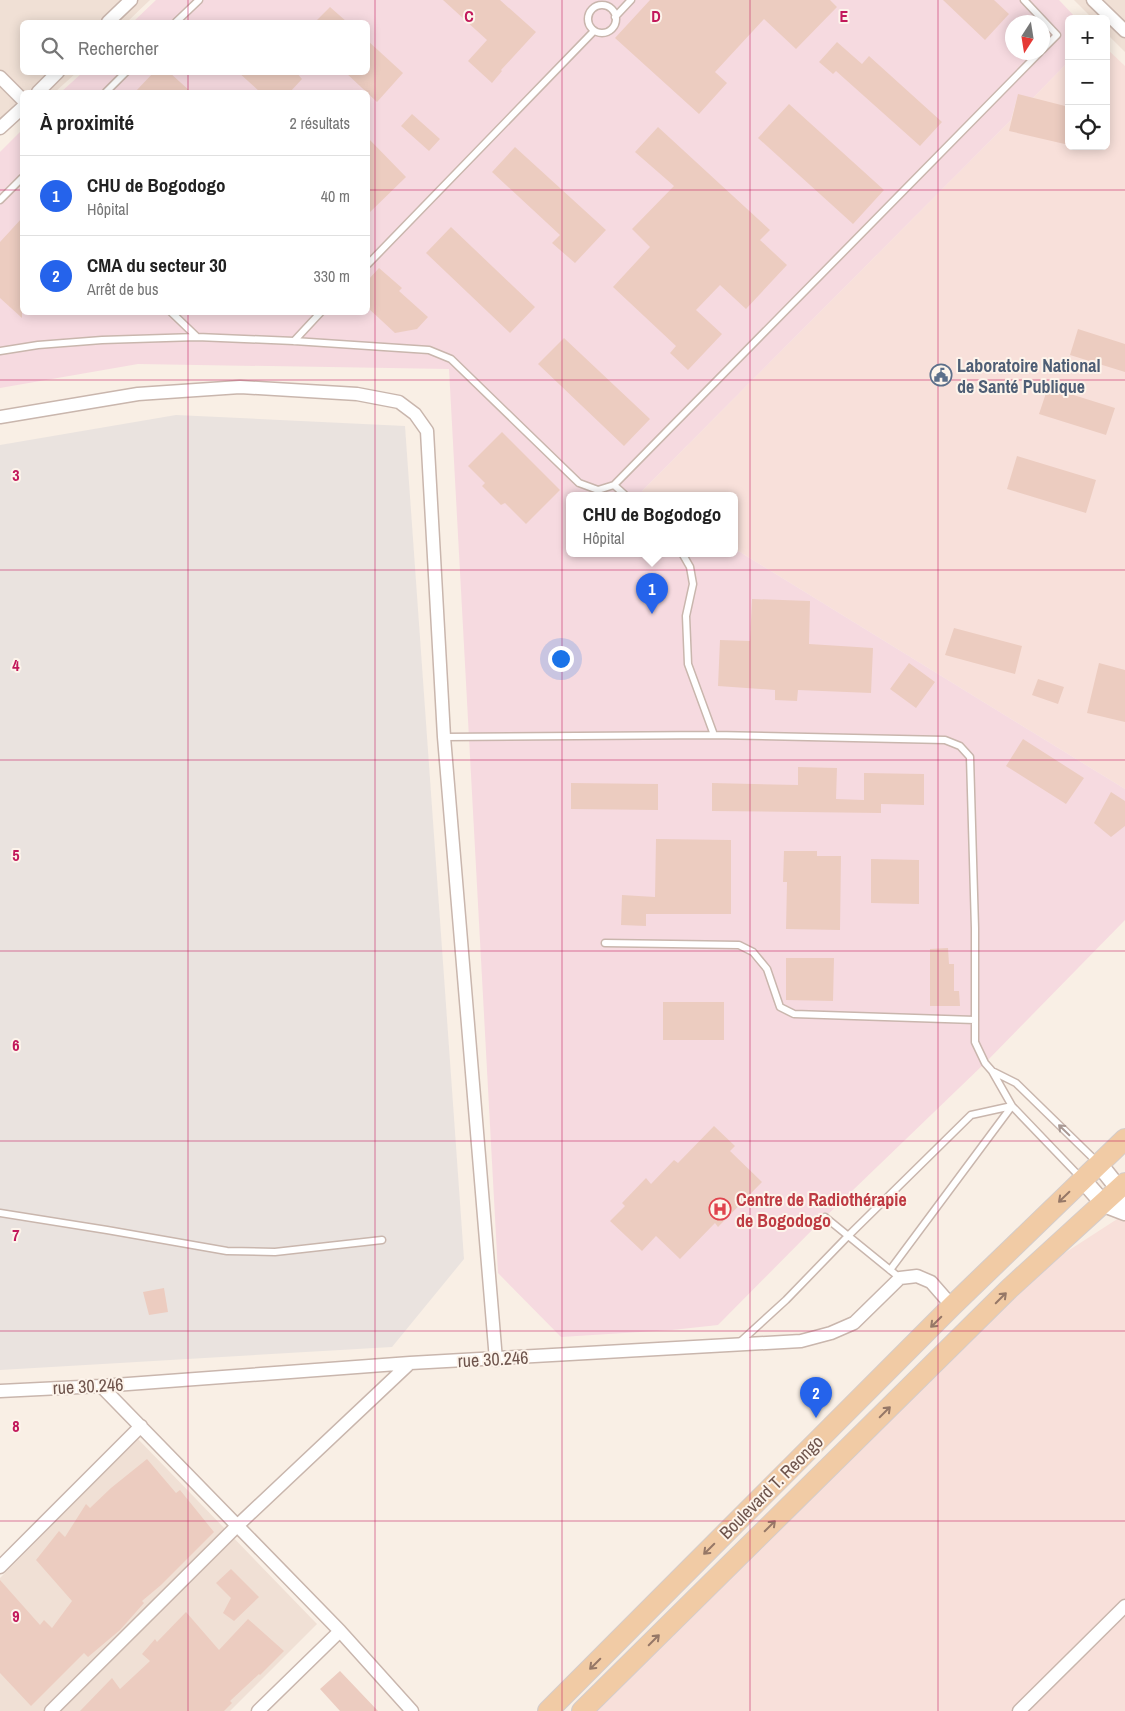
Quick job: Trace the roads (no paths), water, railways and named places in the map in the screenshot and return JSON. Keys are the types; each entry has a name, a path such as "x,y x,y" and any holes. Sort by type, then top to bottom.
{"main road":[{"name":"Boulevard T. Reongo","path":"548,1711 952,1306 1125,1139"},
{"name":"Boulevard T. Reongo","path":"582,1711 1009,1289 1104,1204 1123,1192"}],"street":[{"path":"109,20 117,4 131,0"},
{"path":"1093,0 1125,31"},
{"path":"40,90 55,75"},
{"path":"0,77 20,97"},
{"path":"0,128 20,110"},
{"path":"0,417 138,394 240,387 357,394 399,402 415,414 427,431 444,737 496,1360"},
{"path":"1099,1164 1123,1192"},
{"path":"1082,1179 1104,1204 1125,1212"},
{"path":"895,1274 917,1276 931,1282 952,1306"},
{"name":"rue 30.246","path":"0,1391 101,1386 410,1363 496,1360 801,1341 832,1333 854,1322 895,1274"},
{"path":"51,1711 238,1525 410,1363"},
{"path":"101,1386 340,1631 412,1711"},
{"path":"0,1567 141,1426"},
{"path":"1019,1711 1125,1606"},
{"path":"258,1711 340,1631"}],"lane":[{"path":"178,20 199,0"},
{"path":"604,6 610,0"},
{"path":"616,17 609,8 599,6 590,12 588,22 594,31 604,33 609,31 613,27 616,17 631,0"},
{"path":"1024,0 1038,15"},
{"path":"1050,28 1057,35 1050,42"},
{"path":"370,262 594,31"},
{"path":"0,351 38,345 102,340 197,338 294,341 429,350 451,358 579,483 598,490 614,485 1032,60"},
{"path":"112,90 124,75"},
{"path":"0,200 20,180"},
{"path":"174,315 197,338"},
{"path":"294,341 318,315"},
{"path":"614,485 622,492"},
{"path":"684,557 690,567 693,584 686,616 688,664 714,735"},
{"path":"444,737 714,735 945,740 960,746 970,757 975,928 975,1042 985,1063 992,1071 1012,1106 1082,1179"},
{"path":"606,943 739,945 754,952 767,969 780,1007 794,1014 975,1020"},
{"path":"992,1071 1016,1083 1099,1164"},
{"path":"737,1345 786,1300 971,1115 1012,1106"},
{"path":"825,1217 895,1274 1012,1106"},
{"path":"0,1213 226,1251 275,1252 382,1240"}],"place":[{"name":"Laboratoire National de Santé Publique","path":"941,375"},
{"name":"CHU de Bogodogo","path":"652,614"},
{"name":"Centre de Radiothérapie de Bogodogo","path":"720,1209"},
{"name":"CMA du secteur 30","path":"816,1418"}]}
